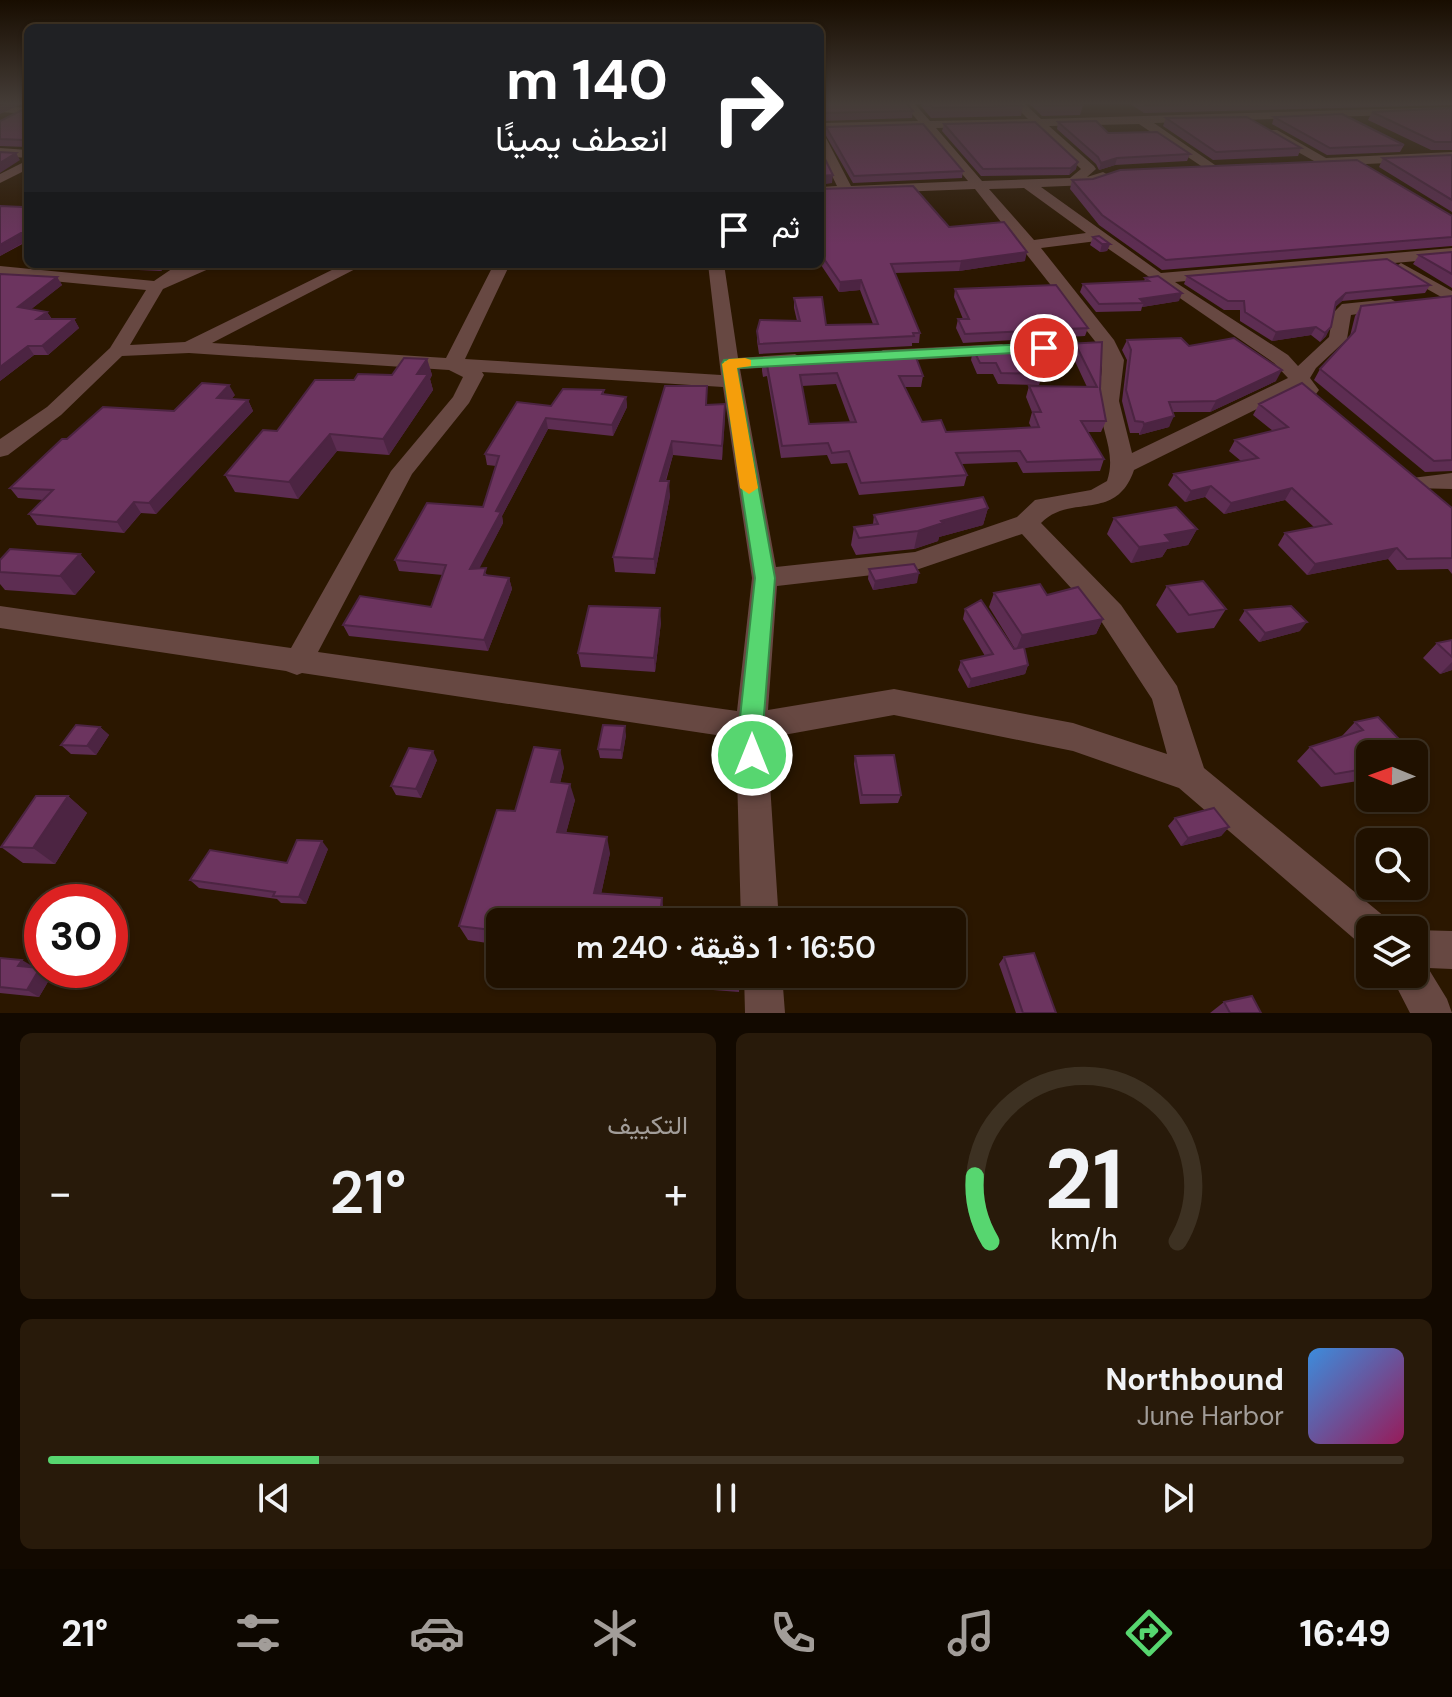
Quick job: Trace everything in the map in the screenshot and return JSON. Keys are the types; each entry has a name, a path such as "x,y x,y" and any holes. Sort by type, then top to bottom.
{"street":[{"path":"825,150 846,190"},
{"path":"765,578 916,561 1026,523 1043,506 1097,497 1117,486 1124,466 1109,401 1114,360 1099,345 1030,245 949,150"},
{"path":"1069,150 1089,169 1074,181"},
{"path":"1178,169 1217,168 1189,150"},
{"path":"1303,150 1323,162"},
{"path":"1414,150 1428,157"},
{"path":"0,152 24,154"},
{"path":"1295,164 1452,156"},
{"path":"1356,161 1380,176"},
{"path":"0,179 24,166"},
{"path":"824,191 1028,184 1046,180 1089,181 1115,172"},
{"path":"1028,184 1158,278 1281,359 1298,381 1321,400"},
{"path":"1030,245 1099,236"},
{"path":"1158,278 1452,253"},
{"path":"1386,259 1452,298"},
{"path":"0,450 54,411 117,351 157,286 184,268"},
{"path":"0,271 157,286 202,268"},
{"path":"189,347 349,268"},
{"path":"453,364 500,268"},
{"path":"717,268 730,373 765,578 751,727 759,908"},
{"path":"1124,466 1298,381 1308,365 1338,339 1342,313 1348,308 1452,298"},
{"path":"117,351 189,347 453,364 730,373 808,360"},
{"path":"871,356 1028,348"},
{"path":"297,663 402,471 462,399 474,375 453,364"},
{"path":"1400,466 1420,483 1447,492"},
{"path":"1026,523 1111,613 1166,695 1190,777"},
{"path":"0,617 297,663 751,727 894,702 1073,737 1190,777 1356,917"},
{"path":"1428,949 1452,950"},
{"path":"764,988 765,1013"},
{"path":"1418,988 1433,1013"}],"building":[{"path":"839,150 945,150 963,171 854,176"},
{"path":"967,150 1065,150 1078,162 1071,168 983,169"},
{"path":"1090,150 1184,150 1190,154 1117,158 1101,163"},
{"path":"0,152 16,153 0,163"},
{"path":"1452,155 1452,200 1383,158"},
{"path":"824,157 833,175 824,176"},
{"path":"1357,160 1452,216 1452,237 1166,260 1102,215 1072,180 1093,179 1120,170"},
{"path":"913,186 949,227 1004,222 1027,252 961,261 891,264 920,333 913,333 914,336 759,344 757,331 760,320 800,321 794,298 822,297 826,325 878,324 861,280 840,282 824,259 824,189"},
{"path":"0,206 23,207 24,233 0,245"},
{"path":"1099,236 1110,244 1102,244 1093,237"},
{"path":"1452,252 1452,274 1419,255"},
{"path":"1387,259 1430,285 1346,293 1336,302 1331,327 1325,333 1316,327 1276,332 1245,312 1244,301 1228,301 1187,276"},
{"path":"0,274 57,277 18,307 47,312 37,319 74,319 42,346 28,346 0,367"},
{"path":"1158,276 1182,293 1140,299 1144,303 1099,304 1083,284 1149,281 1145,278"},
{"path":"1056,285 1088,328 965,334 958,319 969,319 955,289"},
{"path":"1452,296 1452,460 1434,461 1320,369 1355,331 1361,306"},
{"path":"1181,338 1189,346 1234,338 1282,370 1216,401 1169,402 1174,416 1144,424 1135,421 1126,390 1131,350 1127,340"},
{"path":"1102,342 1100,389 1106,421 1081,421 1104,459 1027,462 1020,451 956,453 967,475 861,483 849,451 832,453 828,443 782,446 767,365 762,360 914,352 923,376 899,376 922,422 941,420 946,432 1039,427 1033,412 1041,412 1029,386 1097,387 1077,347 1029,348 1043,374 1001,373 996,363 980,363 973,349","holes":["837,373 856,422 809,424 800,375"]},
{"path":"404,358 427,359 417,374 428,374 383,439 330,434 289,482 225,475 263,430 277,431 315,380 354,380 358,374 392,375"},
{"path":"202,383 229,385 217,398 248,400 149,503 134,502 117,522 29,514 53,490 10,488 62,439 67,439 103,407 174,411"},
{"path":"1302,383 1452,508 1452,558 1407,559 1397,548 1315,564 1285,533 1331,524 1292,488 1231,503 1211,486 1191,491 1174,474 1258,458 1235,440 1288,427 1259,404"},
{"path":"665,386 707,386 706,405 725,404 722,446 672,441 660,481 669,481 654,559 613,557"},
{"path":"563,389 604,390 602,394 626,397 612,425 546,418 496,511 501,512 470,569 486,568 484,575 509,578 484,640 343,625 360,596 431,607 446,565 395,560 427,503 483,507 499,456 485,454 517,402 551,406"},
{"path":"983,497 988,508 918,531 859,538 854,527 878,524 874,515"},
{"path":"1176,507 1197,529 1165,535 1171,542 1139,547 1114,518"},
{"path":"10,549 80,554 60,576 0,572 0,560"},
{"path":"914,564 919,573 875,581 869,569"},
{"path":"1203,581 1226,609 1189,615 1167,586"},
{"path":"1040,584 1047,595 1078,587 1103,619 1022,635 994,593"},
{"path":"981,600 1014,649 1024,647 1028,665 971,679 961,661 993,654 965,609"},
{"path":"589,606 660,608 654,658 578,653"},
{"path":"1291,606 1307,622 1265,633 1245,610"},
{"path":"1452,640 1452,657 1437,643"},
{"path":"1378,717 1400,740 1356,740 1356,770 1335,774 1310,747 1363,730 1355,722"},
{"path":"76,725 100,727 87,746 61,745"},
{"path":"603,725 625,726 621,750 598,749"},
{"path":"534,747 560,750 551,782 570,784 557,832 607,837 594,893 662,898 661,908 486,908 486,929 459,926 497,810 515,811"},
{"path":"409,748 433,751 416,789 391,786"},
{"path":"894,755 901,795 862,795 855,756"},
{"path":"36,796 68,796 33,848 1,847"},
{"path":"1214,808 1229,827 1188,838 1175,818"},
{"path":"297,840 322,841 299,897 273,896 275,892 190,880 210,850 287,863"},
{"path":"1034,953 1056,1013 1023,1013 1004,957"},
{"path":"0,958 22,960 18,966 24,967 24,988 27,990 0,987"},
{"path":"1252,996 1261,1013 1230,1013 1224,1002"}],"slow traffic":[{"path":"745,363 729,364 749,488"}],"route":[{"path":"752,755 751,727 765,578 729,364 1044,348"}]}
